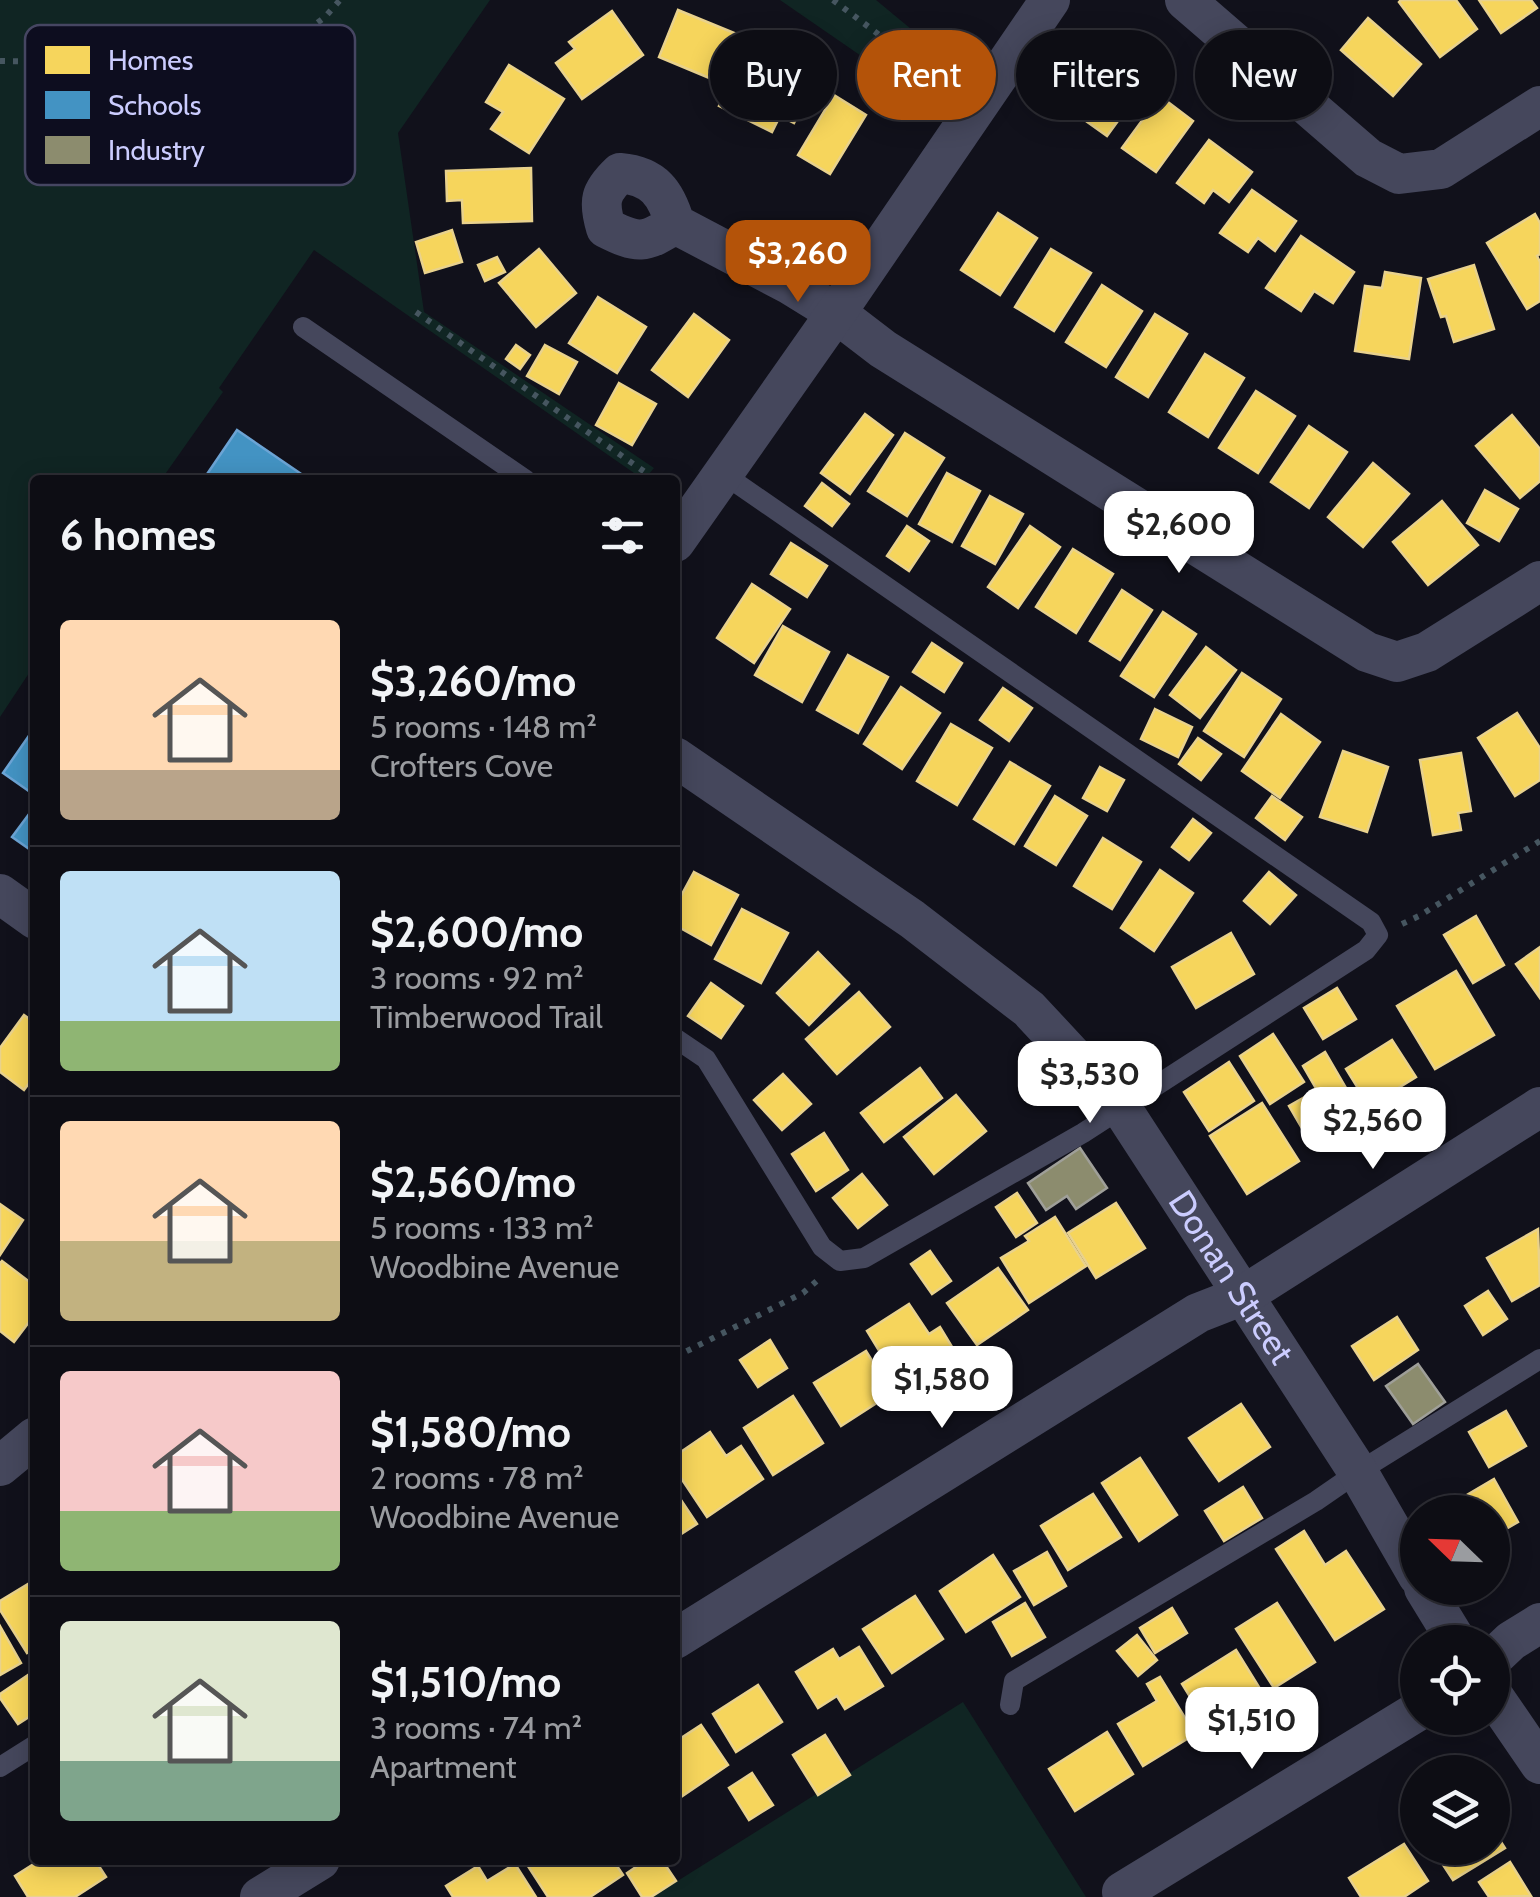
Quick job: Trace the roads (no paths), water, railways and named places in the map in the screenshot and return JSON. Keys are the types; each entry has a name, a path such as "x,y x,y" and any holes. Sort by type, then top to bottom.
{"street":[{"path":"680,535 1050,0"},
{"path":"1185,0 1368,158 1399,174 1441,168 1540,106"},
{"path":"676,224 836,313 883,349 1367,652 1397,662 1427,652 1540,581"},
{"name":"Donan Street","path":"680,760 912,919 1029,1009 1122,1109 1358,1472 1400,1545"},
{"path":"0,894 30,915"},
{"path":"680,1635 1198,1312 1244,1295 1540,1107"},
{"path":"0,1466 30,1441"},
{"path":"1510,1642 1540,1623"},
{"path":"1510,1720 1540,1764"},
{"path":"1122,1892 1400,1722"},
{"path":"260,1897 312,1865"}],"lane":[{"path":"303,327 519,475"},
{"path":"680,1041 706,1059 822,1247 840,1262 864,1258 1122,1109 1366,950 1378,935 1371,922 722,473"},
{"path":"1010,1705 1014,1681 1316,1501 1540,1359"},
{"path":"0,1767 30,1749"}]}
